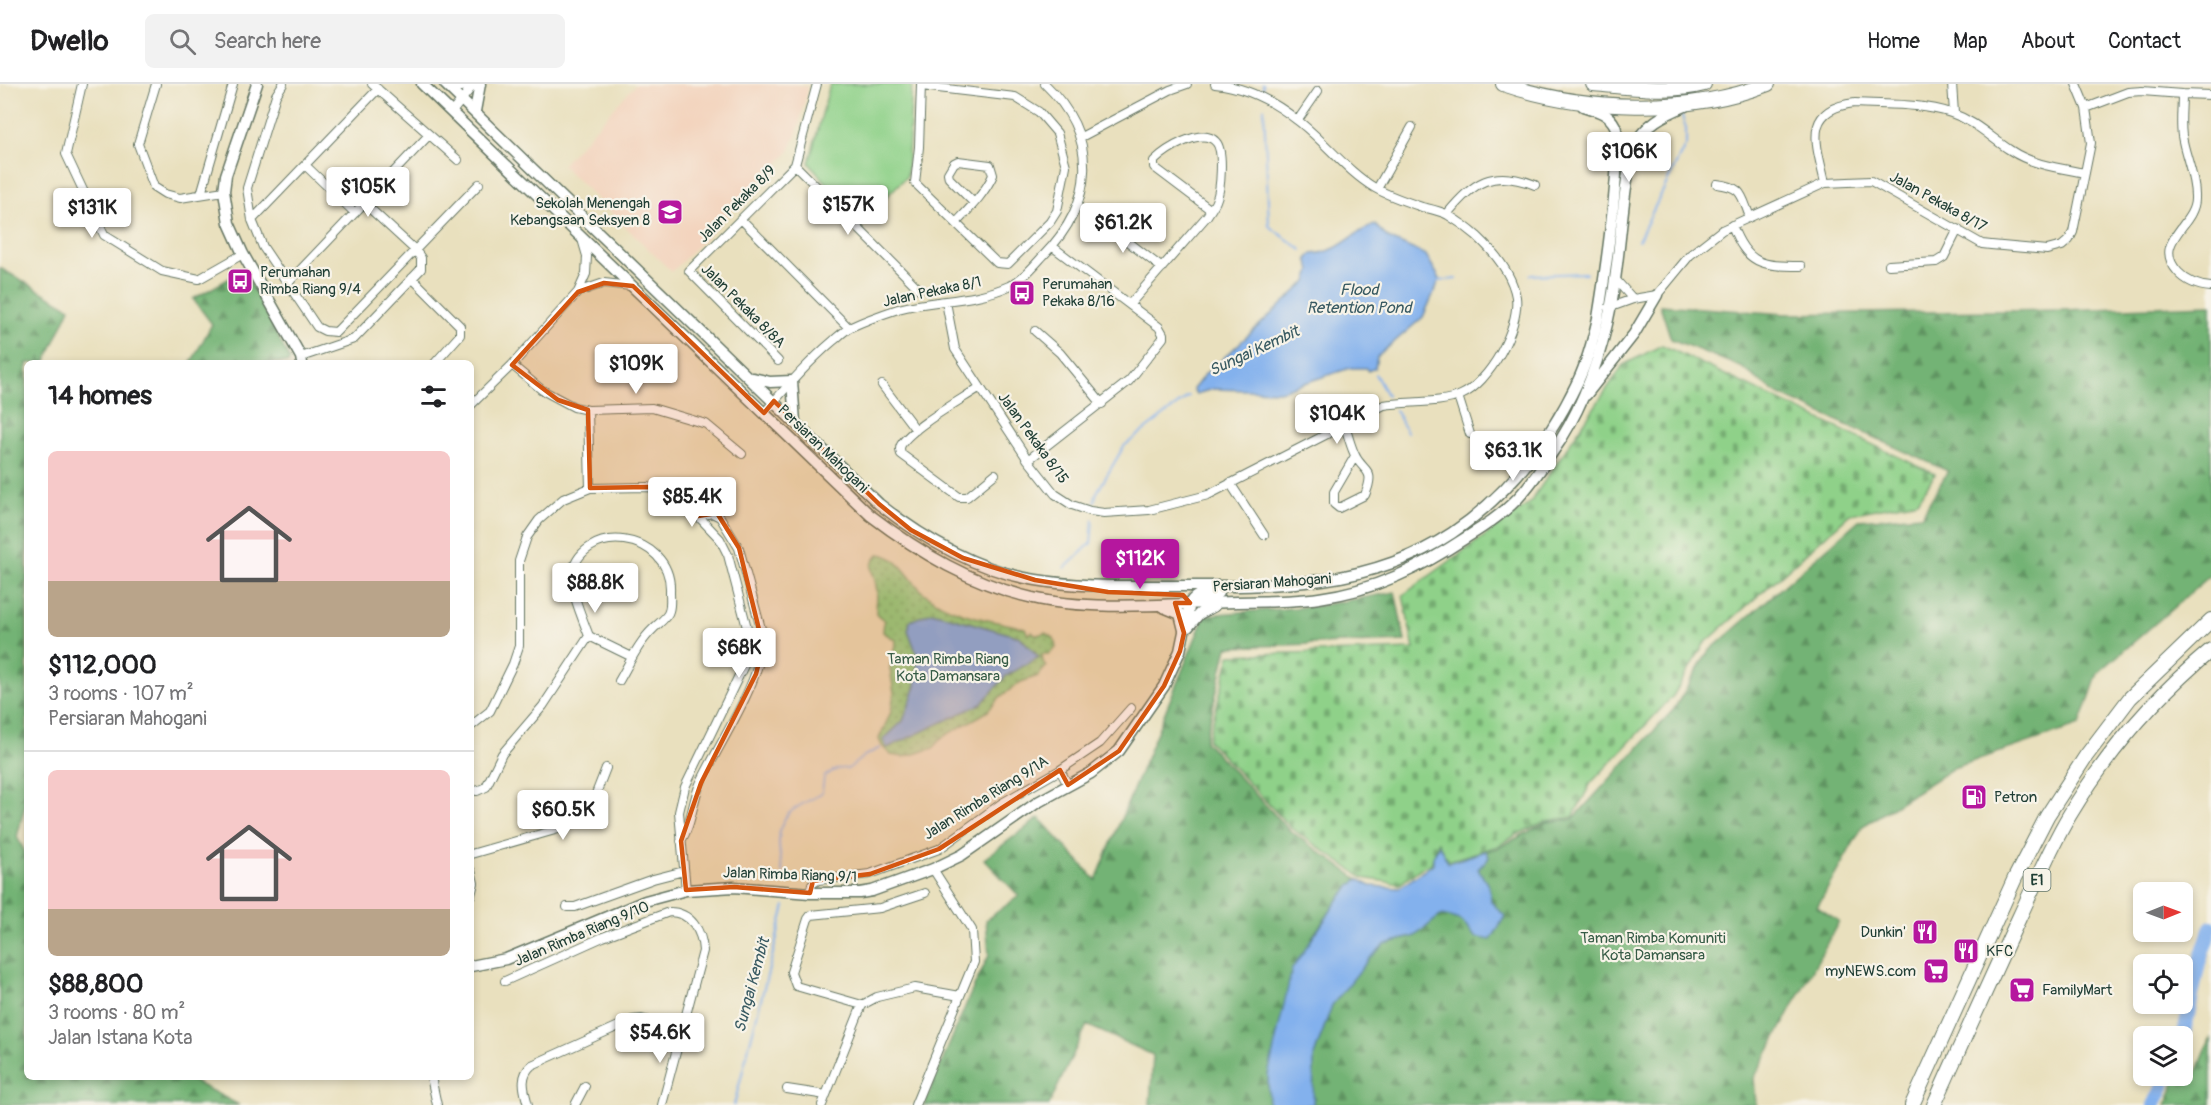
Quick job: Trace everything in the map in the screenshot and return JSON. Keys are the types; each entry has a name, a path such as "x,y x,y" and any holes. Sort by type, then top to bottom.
{"highway":[{"path":"1503,84 1560,100 1605,104 1691,104 1768,84"},
{"path":"1593,84 1636,87 1693,87 1704,84"},
{"name":"E1","path":"1912,1105 2015,878 2047,816 2086,756 2130,698 2211,620"},
{"name":"E1","path":"1934,1105 2040,873 2069,816 2101,768 2146,710 2211,650"}],"main road":[{"path":"257,84 226,175 224,191 229,223 243,254 301,360"},
{"name":"Persiaran Mahogani","path":"422,84 870,515 904,541 953,570 993,586 1034,598 1090,604 1318,598 1351,592 1406,574 1485,526 1518,498 1556,446 1580,404 1599,353 1611,306 1634,145 1640,134 1651,123 1691,104"},
{"path":"447,84 461,86 473,84"},
{"name":"Persiaran Mahogani","path":"447,84 879,504 911,530 963,558 999,571 1035,580 1091,585 1256,586 1318,582 1377,569 1425,549 1478,513 1507,488 1551,429 1578,380 1591,347 1598,318 1616,176 1618,138 1616,128 1610,118 1600,111 1560,100"},
{"path":"476,111 480,84"},
{"path":"1580,404 1634,334 1658,296"},
{"path":"749,377 770,382 792,381 795,422"},
{"path":"1091,585 1108,592 1175,593 1183,595 1190,603"},
{"path":"1184,633 1190,603 1199,594 1240,591 1256,586"},
{"path":"1184,633 1203,610 1226,602"},
{"path":"1151,604 1177,611 1183,620 1184,633"},
{"name":"Jalan Rimba Riang 9/1","path":"474,965 506,959 623,910 686,890 735,887 810,893 872,891 933,869 962,855 1038,802 1091,773 1119,751 1164,686 1184,633"}],"street":[{"path":"82,84 66,154 104,235 162,271 199,279 243,254"},
{"path":"156,84 138,144 154,187 165,194 180,198 224,191"},
{"path":"201,194 233,84"},
{"path":"283,84 276,95 247,188 252,220 263,247 317,327 336,332 480,184"},
{"path":"452,112 473,84"},
{"name":"Jalan Pekaka 8/9","path":"689,271 795,165 817,84"},
{"name":"Jalan Pekaka 8/1","path":"764,412 814,357 849,328 899,309 994,292 1011,285 1024,276 1053,247 1072,218 1081,190 1084,152 1071,116 1058,96 1045,84"},
{"path":"1080,137 1170,90 1187,84"},
{"name":"Jalan Pekaka 8/15","path":"946,302 955,349 1028,460 1055,494 1072,505 1090,511 1104,513 1149,510 1208,495 1384,405 1452,398 1484,379 1511,329 1516,312 1516,297 1511,279 1477,236 1447,214 1377,189 1344,166 1298,120 1273,103 1244,89 1215,84"},
{"path":"1952,84 1954,113"},
{"name":"Jalan Pekaka 8/17","path":"1658,296 1690,255 1706,241 1732,225 1825,183 1871,181 1982,244 2041,250 2062,246 2073,232 2091,143 2086,108 2076,84"},
{"path":"921,85 1015,97 1039,112 1057,133 1066,166 1057,211 1050,222 1008,264 997,263 915,183 920,147 921,85"},
{"path":"252,220 375,87 458,160"},
{"path":"1298,120 1318,91"},
{"path":"2086,108 2128,92 2211,95"},
{"path":"2182,94 2182,135 2195,201 2191,214 2172,240 2169,251 2177,271 2186,279 2200,286 2211,287"},
{"path":"1825,183 1816,129 1821,117 1833,108 1842,104 1855,103 1930,107 1954,113 1978,125 2011,151 2036,163 2085,173"},
{"path":"1377,189 1412,128"},
{"path":"288,284 429,135"},
{"path":"1130,304 1210,210 1217,200 1219,190 1221,153 1218,144 1212,139 1204,137 1189,139 1154,161 1154,167 1210,210"},
{"path":"956,223 974,203 988,186 993,175 990,165 958,161 948,173 949,177 974,203"},
{"path":"305,165 355,213"},
{"path":"795,165 919,289"},
{"path":"1447,214 1477,183 1503,177 1535,185"},
{"path":"1717,184 1731,185 1740,191 1750,217"},
{"path":"301,360 354,339 421,268 421,258 416,250 364,203"},
{"path":"742,220 849,328"},
{"path":"1100,220 1162,268"},
{"path":"1732,225 1743,248 1759,262 1771,266 1801,266"},
{"path":"1889,266 1936,262 1944,257 1958,229"},
{"path":"474,402 512,365 578,292 586,274 587,264 581,236"},
{"path":"1028,460 1129,381 1163,338 1159,327 1053,247"},
{"name":"Jalan Pekaka 8/8A","path":"689,271 778,361"},
{"path":"412,278 460,326 460,335 438,360"},
{"path":"1615,279 1633,299"},
{"path":"578,292 604,283 633,286"},
{"path":"1598,318 1604,309 1611,306 1633,299 1658,296"},
{"path":"1035,331 1060,353 1102,404"},
{"path":"512,365 542,390 574,407 588,410 641,407 696,421 706,424 742,454"},
{"path":"882,385 916,430"},
{"path":"980,387 916,430 902,445 901,454 959,497 967,497 995,474"},
{"path":"1458,396 1470,434"},
{"path":"588,410 590,488"},
{"path":"1345,426 1354,456 1368,471 1370,478 1365,495 1339,508 1334,504 1334,492 1354,456"},
{"path":"1230,483 1263,535"},
{"path":"474,724 490,711 513,664 519,646 519,561 527,537 538,520 563,499 590,488 648,487 669,493 698,516 720,539 728,555 751,643 748,657 685,788 679,812 686,890"},
{"path":"681,841 688,831 701,783 756,674 763,646 763,636 739,548 720,517 712,513 698,516"},
{"path":"619,681 649,633 669,613 671,579 662,562 645,545 628,539 607,541 591,546 577,561 571,581 589,636 632,657"},
{"path":"474,790 486,787 502,754 543,706 589,636"},
{"name":"Jalan Rimba Riang 9/1A","path":"810,893 812,884 818,880 870,874 939,849 1002,804 1060,770 1106,738 1131,708"},
{"path":"474,853 562,828 580,817 590,809 606,768"},
{"path":"1060,770 1068,785"},
{"path":"915,1105 974,962 975,947 972,930 933,869"},
{"path":"567,907 575,907 653,879 684,871"},
{"path":"862,1005 796,986 791,972 807,919 812,915 880,908 925,893"},
{"name":"Jalan Rimba Riang 9/10","path":"505,981 603,937 669,912 677,912 690,918 700,933 703,951 662,1105"},
{"path":"822,1105 862,1005 877,997 915,988 960,996"},
{"path":"528,1105 523,1080 532,1065 632,1020 642,1019 682,1029"},
{"path":"432,1080 437,1105"},
{"path":"575,1105 585,1086"},
{"path":"787,1089 826,1095"}],"highlighted area":[{"path":"604,283 633,286 764,413 774,401 879,504 911,530 963,558 1035,580 1108,592 1183,595 1190,603 1175,603 1184,633 1180,651 1164,686 1119,751 1068,785 1060,770 939,849 870,874 813,881 810,893 734,887 686,890 681,841 701,783 756,674 763,646 739,548 717,513 698,516 669,493 648,487 590,488 588,410 558,400 512,365 578,292"}],"shaded area":[{"name":"Sekolah Menengah Kebangsaan Seksyen 8","path":"636,84 796,84 808,87 798,130 789,152 672,272 562,165"}],"green space":[{"path":"830,84 912,84 907,176 861,222 809,163"},
{"path":"0,268 70,308 46,360 24,360 24,809 17,837 24,850 24,1080 191,1080 239,1105 0,1105"},
{"path":"244,270 290,360 193,360 212,324 193,299"},
{"name":"Taman Rimba Komuniti Kota Damansara","path":"1660,305 1785,314 2063,310 2211,305 2211,575 2098,673 2080,725 1953,768 1863,826 1817,907 1839,921 1754,1078 1756,1105 1313,1105 1314,1056 1332,1005 1370,958 1385,944 1415,936 1441,915 1461,921 1475,937 1497,928 1505,916 1491,902 1489,887 1478,869 1489,857 1486,851 1498,848 1547,822 1573,819 1674,709 1708,652 1859,520 1922,515 1948,471 1776,393 1741,367 1671,339"},
{"path":"1662,345 1935,474 1918,501 1850,514 1704,644 1673,696 1591,783 1573,817 1546,821 1498,846 1448,861 1438,842 1431,864 1421,868 1400,884 1363,878 1291,828 1208,740 1230,655 1414,649 1403,595 1529,504 1623,365"},
{"name":"Taman Rimba Riang Kota Damansara","path":"879,554 899,564 919,588 935,601 972,616 1025,628 1028,635 1032,632 1037,635 1045,633 1054,638 1056,648 1049,654 1042,654 1046,667 1038,676 1021,682 1000,697 987,712 941,738 934,748 904,757 891,755 879,739 891,712 894,693 890,668 896,640 883,632 884,620 876,614 877,588 872,566"},
{"path":"1395,592 1405,641 1227,647 1205,741 1289,830 1358,879 1340,897 1312,937 1268,1075 1269,1105 1150,1105 1153,1055 1087,1025 1049,1105 924,1105 989,955 986,920 1019,896 984,859 1039,818 1096,880 1205,615 1317,606"},
{"path":"2211,1037 2211,1105 2166,1105 2174,1086 2193,1086 2193,1073 2196,1075"}],"water":[{"name":"Flood Retention Pond","path":"1375,225 1388,238 1426,255 1440,279 1423,317 1377,357 1375,368 1368,371 1367,368 1350,368 1280,391 1213,389 1196,394 1193,389 1208,371 1307,281 1311,270 1307,259 1312,254 1331,250 1366,228"},
{"path":"932,612 1020,637 1039,657 1006,676 981,704 887,748 883,740 903,721 916,686 918,657 908,630 910,621"},
{"path":"1439,845 1448,863 1486,851 1489,857 1478,869 1489,887 1491,902 1505,916 1491,940 1475,937 1461,921 1441,915 1415,936 1385,944 1370,958 1332,1005 1314,1056 1313,1105 1269,1105 1268,1075 1292,969 1340,897 1358,879 1371,886 1399,888 1433,864 1433,857"}],"waterway":[{"path":"1263,84 1263,89"},
{"path":"1264,108 1269,226 1302,250"},
{"name":"Sungai Kembit","path":"1638,241 1686,144 1686,128 1681,114"},
{"name":"Sungai Kembit","path":"1530,275 1586,273"},
{"name":"Sungai Kembit","path":"1437,281 1456,279"},
{"path":"1375,374 1387,395"},
{"name":"Sungai Kembit","path":"1095,501 1096,494 1124,446 1189,396"},
{"path":"1395,410 1407,432"},
{"name":"Sungai Kembit","path":"1065,568 1091,543 1093,520"},
{"name":"Sungai Kembit","path":"783,874 779,839 782,823 787,816 822,793 824,777 832,771 848,769 864,756 880,748"},
{"name":"Sungai Kembit","path":"734,1105 785,906"},
{"path":"2186,1026 2199,963 2211,927"},
{"path":"2154,1105 2163,1086"}],"place":[{"name":"Sekolah Menengah Kebangsaan Seksyen 8","path":"670,212"},
{"name":"Perumahan Rimba Riang 9/4","path":"240,281"},
{"name":"Perumahan Pekaka 8/16","path":"1022,293"},
{"name":"Petron","path":"1974,797"},
{"name":"Dunkin'","path":"1925,932"},
{"name":"KFC","path":"1966,951"},
{"name":"myNEWS.com","path":"1936,971"},
{"name":"FamilyMart","path":"2022,990"}]}
